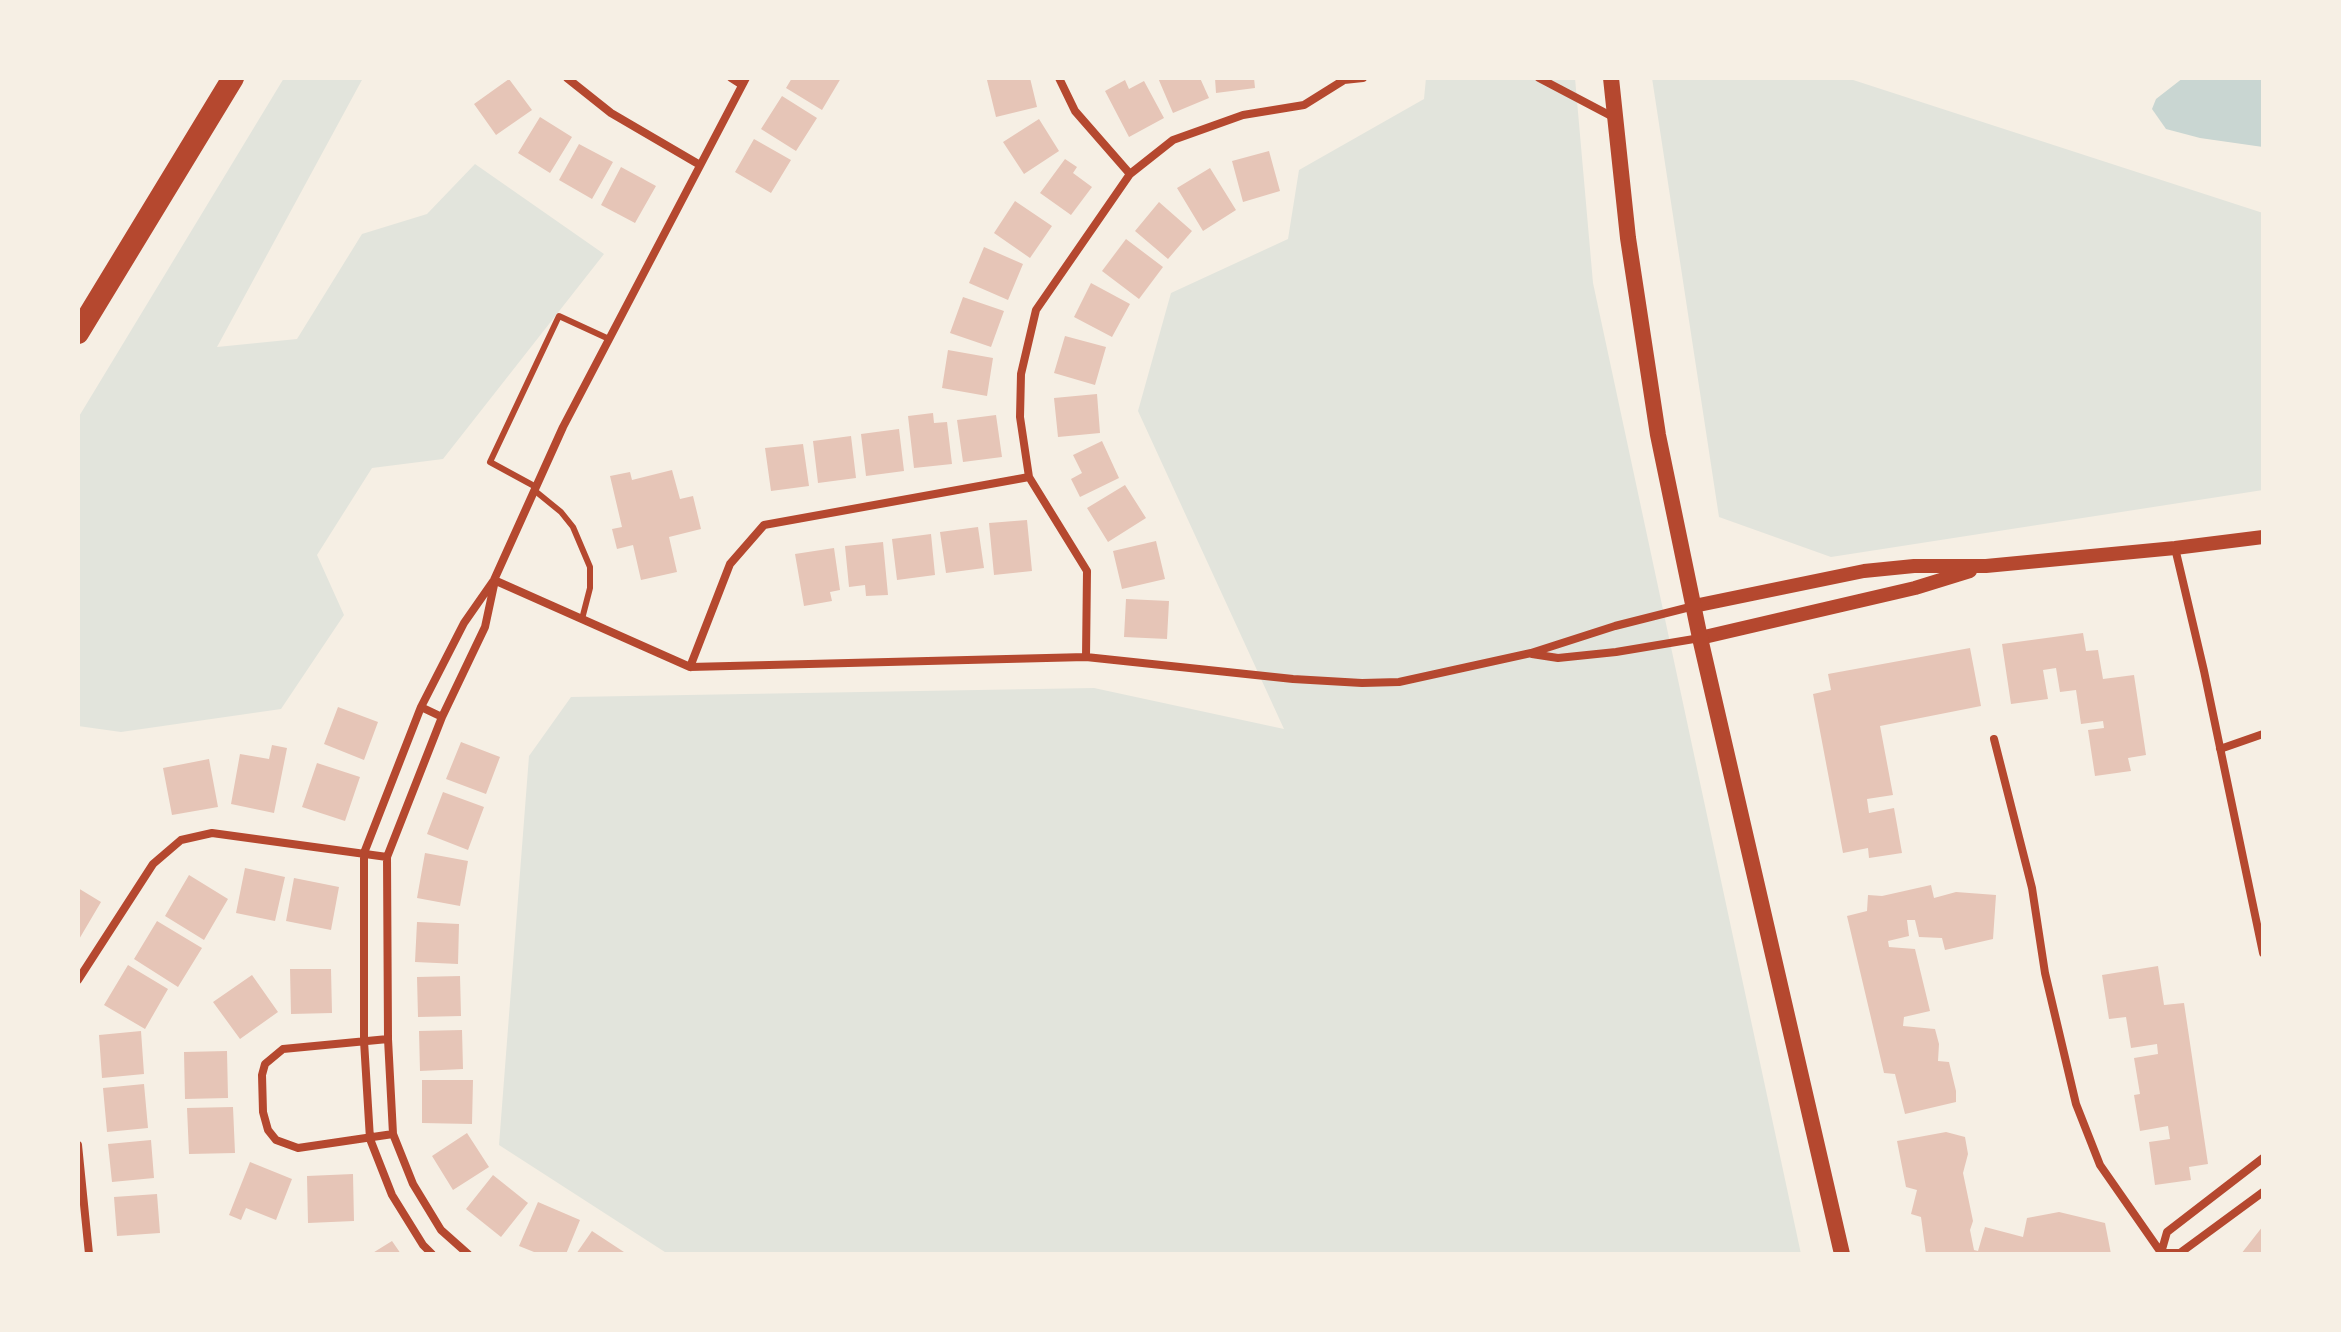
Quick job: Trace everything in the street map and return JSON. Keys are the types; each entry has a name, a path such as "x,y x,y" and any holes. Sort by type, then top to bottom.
{"highway":[{"path":"78,333 233,78"}],"main road":[{"path":"1611,78 1628,238 1658,435 1700,638 1842,1254"}],"street":[{"path":"567,78 611,113 700,165"},
{"path":"432,1254 392,1195 370,1139 364,1041 364,853 421,707 464,623 494,580 563,427 744,82 731,78"},
{"path":"1059,78 1075,111 1130,174"},
{"path":"1086,657 1087,571 1029,477 1020,417 1021,374 1036,310 1130,174 1173,140 1243,115 1304,105 1344,79 1363,78"},
{"path":"1539,78 1615,118"},
{"path":"690,667 730,564 764,525 1029,477"},
{"path":"494,580 690,667 1086,657 1293,679 1362,683 1399,682 1531,653 1615,626 1694,606 1864,571 1914,566 1986,566 2263,537"},
{"path":"2175,548 2263,953"},
{"path":"1531,653 1558,658 1700,638 1915,588 1986,566"},
{"path":"465,1253 441,1230 413,1184 393,1134 388,1039 387,857 442,717 485,627 494,580"},
{"path":"421,707 442,717"},
{"path":"2220,749 2263,734"},
{"path":"1994,739 2032,888 2045,973 2076,1104 2100,1165 2161,1254"},
{"path":"78,978 153,864 181,840 212,833 387,857"},
{"path":"388,1039 283,1049 265,1064 262,1075 263,1112 268,1130 276,1140 298,1148 393,1134"},
{"path":"78,1145 89,1254"},
{"path":"2161,1254 2167,1232 2263,1158"},
{"path":"2161,1254 2180,1253 2263,1192"}],"lane":[{"path":"582,619 590,588 590,567 573,527 535,489 490,462 559,316 609,339"}],"shaded area":[{"path":"284,78 363,78 217,347 297,339 362,234 427,214 475,164 604,254 443,459 372,468 317,555 344,615 281,709 121,732 78,726 78,418"},
{"path":"1426,78 1575,78 1593,283 1801,1254 668,1254 499,1145 529,756 571,697 1094,688 1284,729 1138,411 1171,293 1288,239 1299,170 1424,99"},
{"path":"1652,78 1847,78 2263,213 2263,490 1831,557 1719,517"},
{"path":"2183,78 2263,78 2263,147 2200,138 2166,129 2152,109 2156,99"}],"building":[{"path":"792,78 841,78 822,110 786,88"},
{"path":"1030,78 1037,107 996,117 987,80"},
{"path":"1158,78 1200,78 1209,98 1173,113"},
{"path":"1215,78 1254,78 1255,88 1216,93"},
{"path":"509,79 532,110 496,135 474,104"},
{"path":"1125,80 1129,89 1144,81 1164,118 1129,137 1105,91"},
{"path":"782,96 817,118 796,151 761,129"},
{"path":"540,117 572,137 550,173 518,153"},
{"path":"1039,119 1059,151 1024,174 1003,142"},
{"path":"754,139 791,160 771,193 735,172"},
{"path":"579,144 613,162 592,199 559,180"},
{"path":"1269,151 1280,191 1243,202 1232,161"},
{"path":"1065,159 1077,167 1073,173 1092,187 1071,215 1040,193"},
{"path":"621,167 656,186 635,223 601,205"},
{"path":"1210,168 1236,210 1203,231 1177,188"},
{"path":"1015,201 1052,226 1030,258 994,233"},
{"path":"1159,202 1192,231 1168,259 1135,231"},
{"path":"1126,239 1163,267 1139,299 1102,271"},
{"path":"984,247 1023,264 1008,300 969,283"},
{"path":"1091,283 1130,304 1112,337 1074,317"},
{"path":"963,297 1004,311 991,347 950,333"},
{"path":"1065,336 1106,347 1095,385 1054,373"},
{"path":"948,350 993,358 987,396 942,388"},
{"path":"1097,394 1100,433 1058,437 1054,398"},
{"path":"933,413 934,423 947,422 952,464 914,468 908,416"},
{"path":"996,415 1002,457 963,462 957,420"},
{"path":"899,429 904,471 866,476 861,434"},
{"path":"851,436 856,478 818,483 813,441"},
{"path":"1102,441 1119,478 1080,497 1071,479 1082,473 1073,455"},
{"path":"803,444 809,486 771,491 765,448"},
{"path":"672,470 680,499 693,496 701,529 669,537 677,572 641,580 633,545 617,549 612,529 622,527 610,476 630,472 632,480"},
{"path":"1125,485 1146,518 1108,542 1087,508"},
{"path":"1027,520 1032,571 994,575 989,523"},
{"path":"978,527 984,568 946,573 940,532"},
{"path":"931,534 935,575 897,580 892,539"},
{"path":"1156,541 1165,579 1122,589 1113,551"},
{"path":"883,542 888,595 866,596 865,585 849,587 845,546"},
{"path":"834,548 840,590 830,592 832,601 804,606 795,554"},
{"path":"1126,599 1169,601 1167,639 1124,637"},
{"path":"2083,633 2086,651 2098,650 2103,679 2134,675 2146,755 2128,758 2131,771 2095,776 2088,730 2104,728 2103,721 2081,724 2076,690 2060,692 2056,668 2043,670 2048,699 2011,704 2002,644"},
{"path":"1970,648 1981,706 1880,726 1893,795 1867,799 1869,813 1894,808 1902,853 1869,858 1868,848 1843,853 1813,694 1831,690 1828,674"},
{"path":"338,707 378,722 364,760 324,744"},
{"path":"461,742 500,757 486,794 446,779"},
{"path":"272,745 287,748 274,813 231,804 240,754 269,759"},
{"path":"209,759 218,807 172,815 163,768"},
{"path":"317,763 360,777 345,821 302,807"},
{"path":"443,792 484,807 468,850 427,834"},
{"path":"425,853 468,861 460,906 417,898"},
{"path":"245,868 285,877 275,921 236,913"},
{"path":"189,875 228,899 204,940 165,916"},
{"path":"294,878 339,887 331,930 286,921"},
{"path":"1931,885 1934,898 1956,892 1996,895 1993,939 1945,950 1942,938 1919,937 1915,920 1907,920 1909,936 1888,941 1889,947 1915,949 1930,1011 1904,1017 1903,1026 1935,1029 1939,1044 1938,1061 1949,1062 1956,1091 1956,1102 1905,1114 1895,1074 1884,1073 1847,916 1867,911 1868,895 1882,896"},
{"path":"78,888 101,902 78,941"},
{"path":"157,921 202,948 178,987 134,959"},
{"path":"417,922 459,924 458,964 415,962"},
{"path":"128,965 168,989 145,1029 104,1005"},
{"path":"2158,966 2164,1005 2184,1003 2208,1164 2189,1167 2191,1180 2155,1185 2149,1142 2170,1139 2168,1126 2140,1131 2134,1095 2140,1094 2134,1058 2158,1054 2157,1044 2131,1048 2126,1017 2109,1019 2102,975"},
{"path":"290,969 331,969 332,1013 291,1014"},
{"path":"252,975 278,1012 240,1039 213,1002"},
{"path":"460,976 461,1016 418,1017 417,977"},
{"path":"462,1030 463,1069 420,1071 419,1031"},
{"path":"141,1031 144,1074 102,1078 99,1035"},
{"path":"227,1051 228,1098 185,1099 184,1052"},
{"path":"422,1080 473,1080 472,1124 422,1123"},
{"path":"144,1084 148,1128 107,1132 103,1088"},
{"path":"233,1107 235,1153 189,1154 187,1108"},
{"path":"1946,1132 1965,1137 1968,1154 1963,1173 1973,1221 1970,1230 1974,1250 1978,1251 1985,1227 2023,1237 2027,1218 2059,1212 2105,1223 2111,1254 1926,1254 1921,1217 1911,1214 1917,1190 1906,1187 1897,1141"},
{"path":"467,1133 489,1167 453,1190 432,1156"},
{"path":"151,1140 154,1178 112,1182 108,1144"},
{"path":"250,1162 292,1179 276,1220 246,1208 241,1220 229,1215"},
{"path":"353,1174 354,1221 308,1223 307,1176"},
{"path":"493,1175 528,1203 501,1237 466,1209"},
{"path":"157,1194 160,1233 117,1236 114,1197"},
{"path":"538,1202 580,1220 566,1254 539,1254 519,1246"},
{"path":"2263,1226 2263,1254 2241,1254"},
{"path":"592,1231 627,1254 576,1254"},
{"path":"392,1241 401,1254 371,1254"}]}
